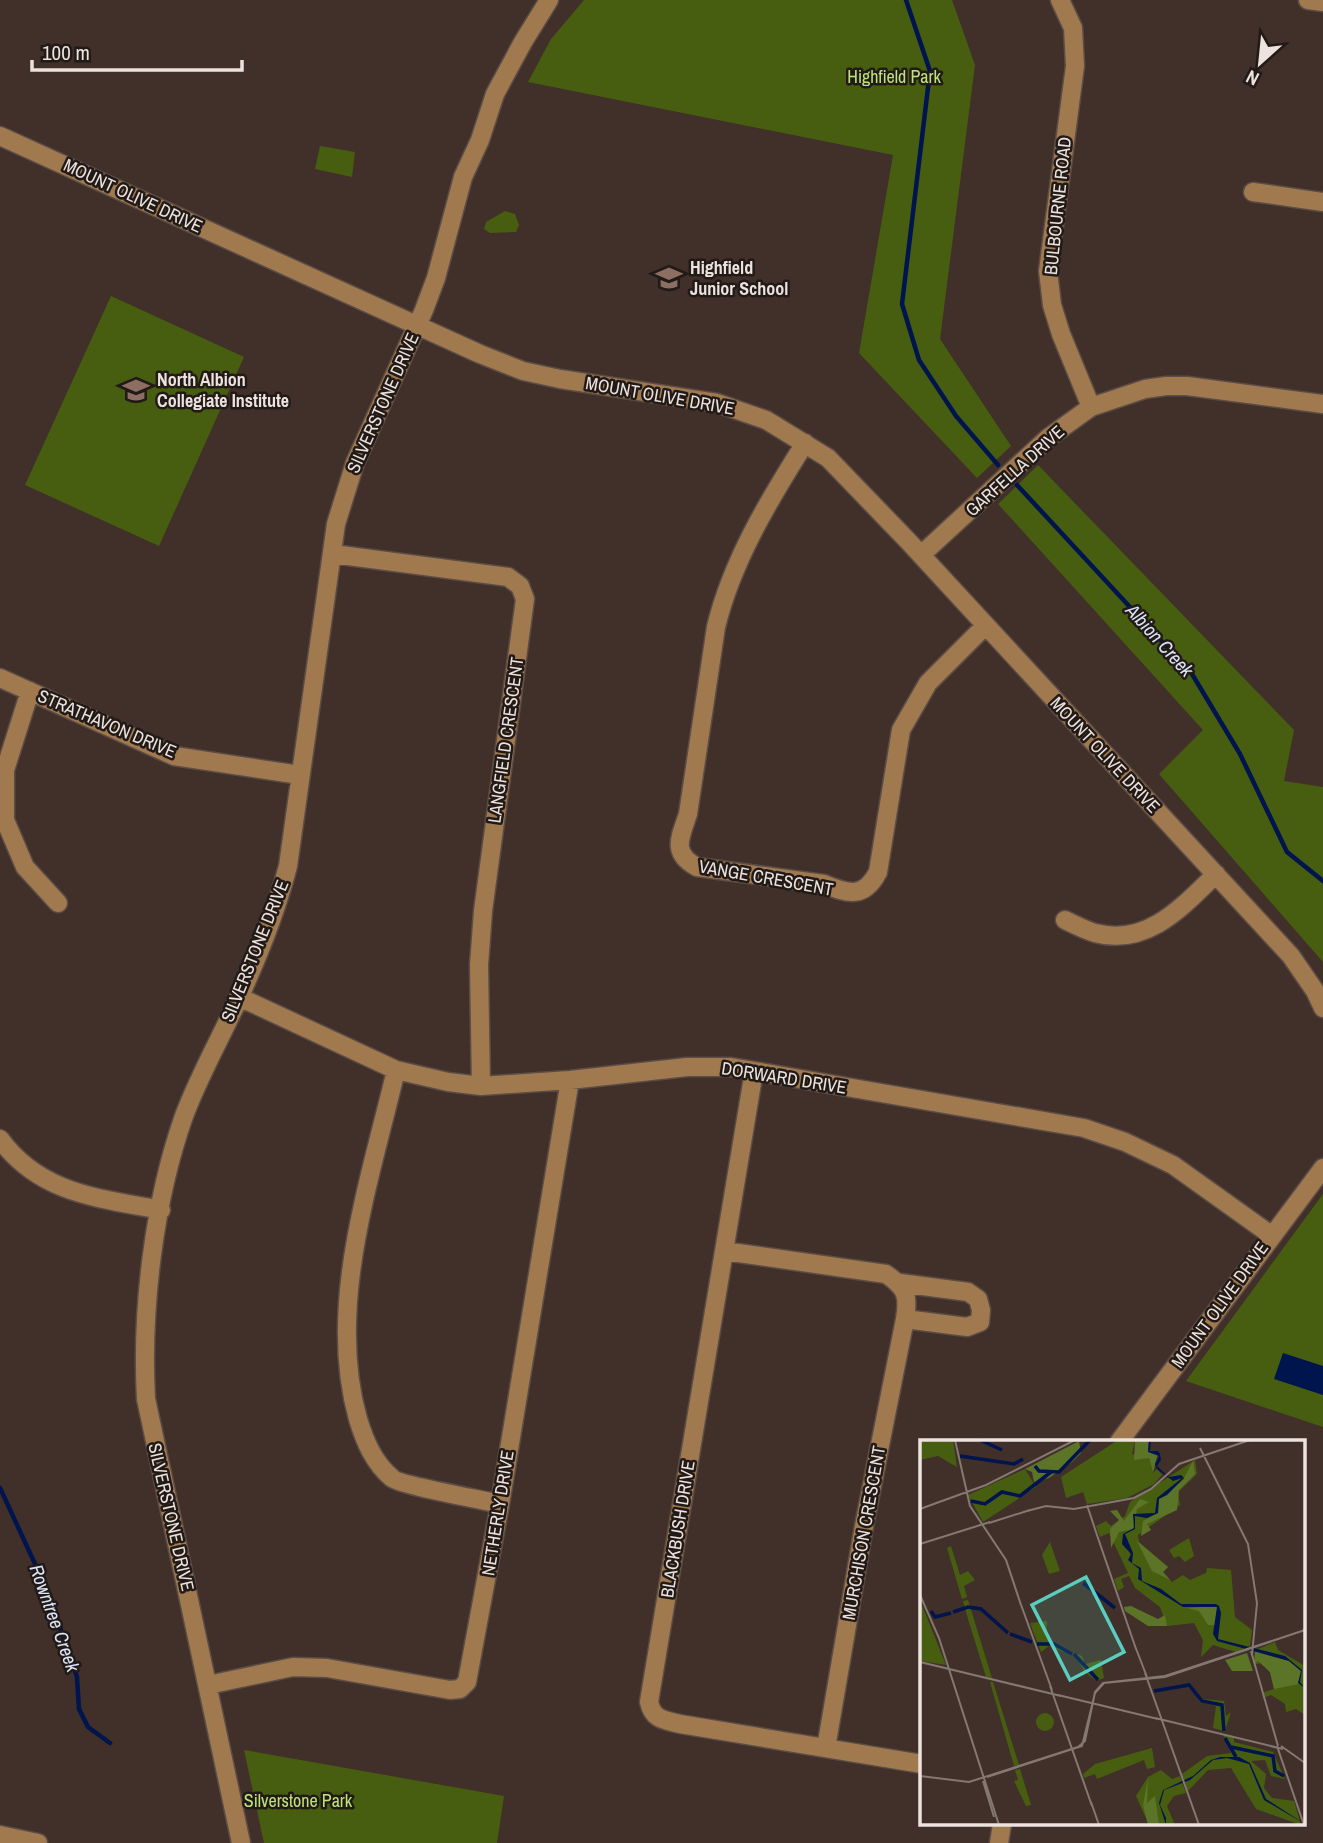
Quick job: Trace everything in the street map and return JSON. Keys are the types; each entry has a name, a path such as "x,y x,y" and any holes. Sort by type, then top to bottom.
{"street":[{"name":"SILVERSTONE DRIVE","path":"241,1843 146,1399 146,1311 161,1210 172,1156 185,1115 239,998 278,904 288,866 336,524 355,463 436,278 463,177 480,140 495,94 549,0"},
{"name":"BULBOURNE ROAD","path":"1060,0 1073,28 1075,66 1048,271 1052,305 1058,324 1091,407"},
{"path":"1308,0 1323,2"},
{"name":"MOUNT OLIVE DRIVE","path":"0,136 417,325 523,370 560,379 718,403 766,420 828,458 1291,956 1323,1008"},
{"path":"1253,192 1323,202"},
{"name":"GARFELLA DRIVE","path":"921,555 1048,438 1091,407 1126,394 1166,386 1187,386 1323,404"},
{"name":"VANGE CRESCENT","path":"805,443 735,569 722,602 688,814 680,837 679,848 682,856 698,867 824,884 853,893 872,884 878,872 901,730 928,683 985,626"},
{"name":"LANGFIELD CRESCENT","path":"333,554 508,577 520,586 525,599 483,911 479,965 481,1086"},
{"name":"STRATHAVON DRIVE","path":"0,678 174,756 300,775"},
{"path":"30,691 5,770 5,820 25,867 58,903"},
{"path":"1065,920 1095,933 1119,936 1137,934 1178,912 1216,874"},
{"name":"DORWARD DRIVE","path":"239,998 396,1070 448,1082 481,1086 570,1080 687,1067 730,1067 1084,1128 1125,1142 1173,1165 1272,1235"},
{"path":"396,1070 361,1209 345,1324 350,1391 366,1446 393,1480 500,1504"},
{"name":"BLACKBUSH DRIVE","path":"754,1072 649,1702 654,1717 661,1720 920,1765"},
{"name":"NETHERLY DRIVE","path":"208,1685 293,1667 327,1668 450,1690 460,1689 467,1682 471,1672 500,1504 570,1080"},
{"path":"0,1139 27,1169 52,1184 81,1195 161,1210"},
{"name":"MOUNT OLIVE DRIVE","path":"1120,1440 1323,1168"},
{"path":"724,1251 886,1274 900,1283 968,1292 978,1299 981,1310 980,1322 967,1328 905,1319"},
{"name":"MURCHISON CRESCENT","path":"826,1748 864,1527 908,1304 900,1283"},
{"path":"0,1835 38,1843"}],"green space":[{"name":"Highfield Park","path":"584,0 952,0 975,65 940,339 1011,446 977,478 859,353 893,155 528,82 551,39"},
{"path":"320,146 355,152 352,177 315,169"},
{"path":"505,211 515,214 519,225 516,232 490,233 484,229 486,222"},
{"path":"111,296 244,357 159,546 25,485"},
{"path":"1038,465 1294,730 1284,781 1323,787 1323,962 1159,774 1203,730 998,504"},
{"path":"1323,1194 1323,1427 1186,1381"},
{"name":"Silverstone Park","path":"244,1750 504,1796 497,1843 264,1843"}],"shaded area":[{"path":"1283,1353 1323,1366 1323,1395 1274,1379"}],"waterway":[{"name":"Albion Creek","path":"906,0 930,71 902,304 919,360 956,416 998,465"},
{"name":"Albion Creek","path":"1017,485 1192,674 1240,754 1287,852 1323,881"},
{"name":"Rowntree Creek","path":"0,1488 48,1592 77,1677 79,1709 88,1727 110,1743"}],"place":[{"name":"Highfield Junior School","path":"669,278"},
{"name":"North Albion Collegiate Institute","path":"136,390"}]}
